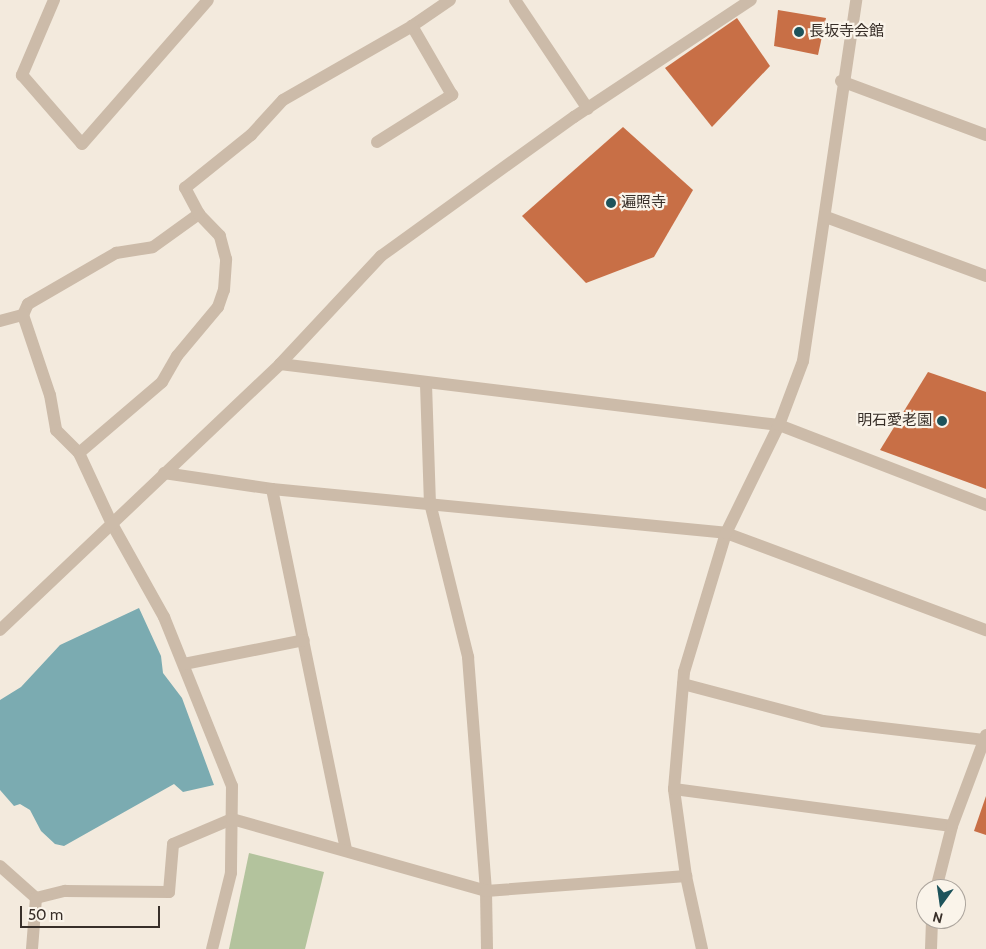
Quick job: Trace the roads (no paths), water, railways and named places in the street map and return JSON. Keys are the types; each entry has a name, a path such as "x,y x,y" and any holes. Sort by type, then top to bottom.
{"street":[{"path":"54,0 22,75 82,144 208,0"},
{"path":"79,453 162,382 177,356 218,307 224,290 226,259 220,236 198,214 185,188 251,135 283,100 412,26 450,0"},
{"path":"515,0 588,109"},
{"path":"0,630 280,364 381,256 588,109 752,0"},
{"path":"702,949 686,876 674,789 683,684 726,533 779,425 803,361 826,217 841,81 856,0"},
{"path":"377,142 452,94 412,26"},
{"path":"841,81 986,135"},
{"path":"198,214 153,248 116,253 28,304 23,315 50,395 56,430 79,453 112,524 164,616 232,786 231,873 212,949"},
{"path":"826,217 986,276"},
{"path":"0,321 23,315"},
{"path":"280,364 426,384 779,425 986,505"},
{"path":"426,384 430,503 468,657 486,891 487,949"},
{"path":"164,473 272,489 726,533 986,630"},
{"path":"272,489 346,849"},
{"path":"184,664 304,640"},
{"path":"683,684 823,721 985,737 952,826 939,879"},
{"path":"674,789 952,826"},
{"path":"36,898 65,891 169,892 174,844 232,819 346,849 486,891 686,876"},
{"path":"0,866 36,898"},
{"path":"32,949 36,898"},
{"path":"931,949 932,929"}],"water":[{"path":"139,608 161,656 163,673 182,698 214,785 183,792 174,784 64,846 55,844 41,831 30,810 20,804 14,806 0,790 0,700 21,687 60,645"}],"place":[{"name":"長坂寺会館","path":"799,32"},
{"name":"遍照寺","path":"611,203"},
{"name":"明石愛老園","path":"942,421"}]}
